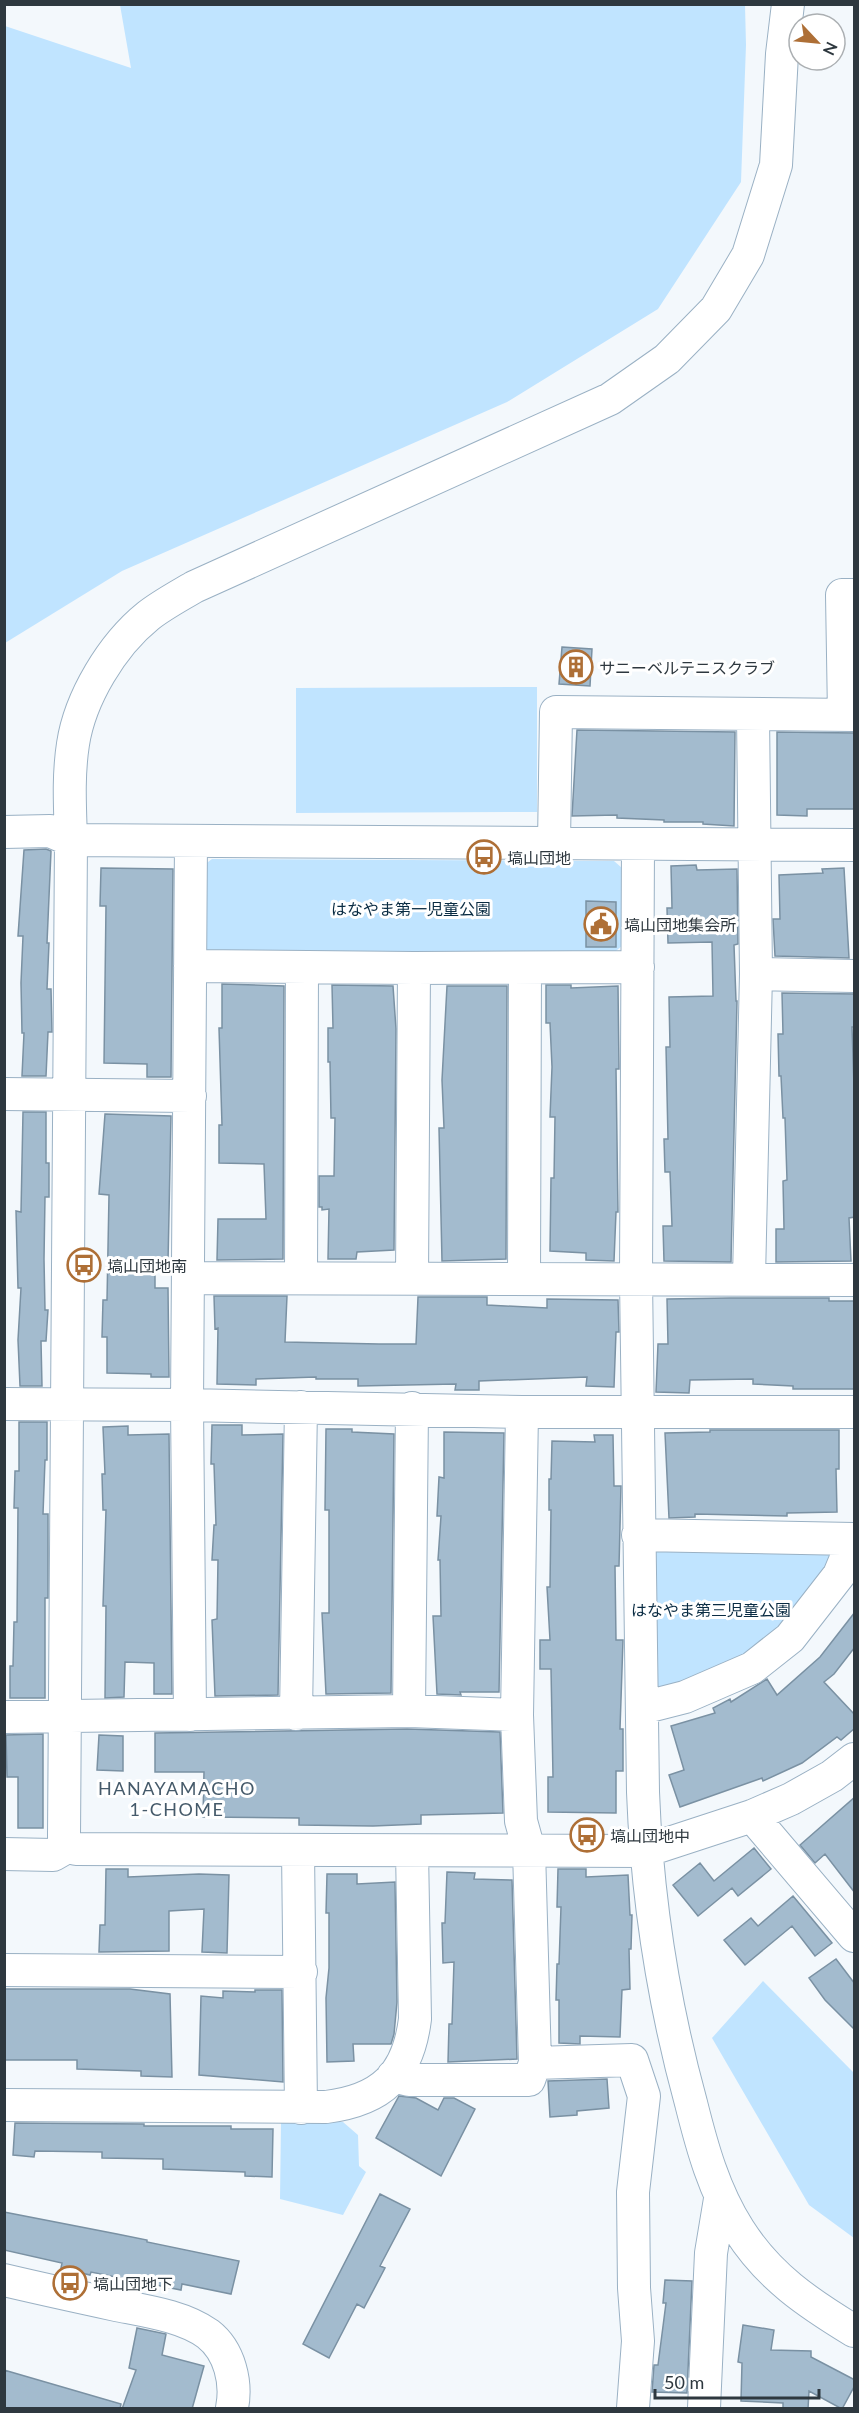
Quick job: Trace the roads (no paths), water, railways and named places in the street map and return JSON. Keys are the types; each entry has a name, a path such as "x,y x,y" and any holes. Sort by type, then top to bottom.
{"street":[{"path":"67,1847 64,1837 64,1716 68,1404 70,783 73,742 86,702 103,669 125,638 149,615 194,587 610,399 667,359 716,309 748,255 776,165 782,54 789,4"},
{"path":"554,843 556,712 849,715 842,595 855,595"},
{"path":"749,1278 756,974 753,715"},
{"path":"4,832 50,831 71,840 855,845"},
{"path":"190,1715 187,1405 191,841"},
{"path":"638,844 636,1279 638,1535 645,1851 660,1970 703,2149 720,2199 740,2232 779,2280 801,2297 855,2331"},
{"path":"190,966 638,967"},
{"path":"301,1278 302,968"},
{"path":"412,1278 414,968"},
{"path":"524,1280 525,968"},
{"path":"756,974 855,976"},
{"path":"4,1094 190,1096"},
{"path":"189,1278 855,1280"},
{"path":"4,1404 412,1408 522,1412 855,1412"},
{"path":"296,1714 302,1407"},
{"path":"409,1710 412,1408"},
{"path":"393,2076 408,2080 529,2080 535,2063 529,1850 521,1821 517,1715 522,1412"},
{"path":"638,1535 854,1539 839,1575 790,1638 752,1668 685,1697 642,1708"},
{"path":"4,1717 296,1714 409,1710 517,1715"},
{"path":"4,1854 52,1855 67,1847 76,1849 645,1851 752,1816 832,1776 855,1759"},
{"path":"752,1816 855,1936"},
{"path":"298,1850 301,2108"},
{"path":"4,2105 301,2108 345,2104 377,2090 404,2064 412,2044 415,2019 412,1851"},
{"path":"4,1970 301,1972"},
{"path":"535,2063 632,2060 644,2096 633,2192 634,2288 638,2341 633,2409"},
{"path":"704,2409 711,2253 720,2199"},
{"path":"4,2280 160,2314 208,2334 223,2352 232,2377 235,2394 232,2409"}],"place":[{"name":"サニーベルテニスクラブ","path":"576,667"},
{"name":"塙山団地","path":"484,857"},
{"name":"塙山団地集会所","path":"601,924"},
{"name":"塙山団地南","path":"84,1265"},
{"name":"塙山団地中","path":"587,1835"},
{"name":"塙山団地下","path":"70,2283"}],"district":[{"name":"HANAYAMACHO 1-CHOME","path":"177,1798"}],"park label":[{"name":"はなやま第一児童公園","path":"411,908"},
{"name":"はなやま第三児童公園","path":"711,1609"}]}
